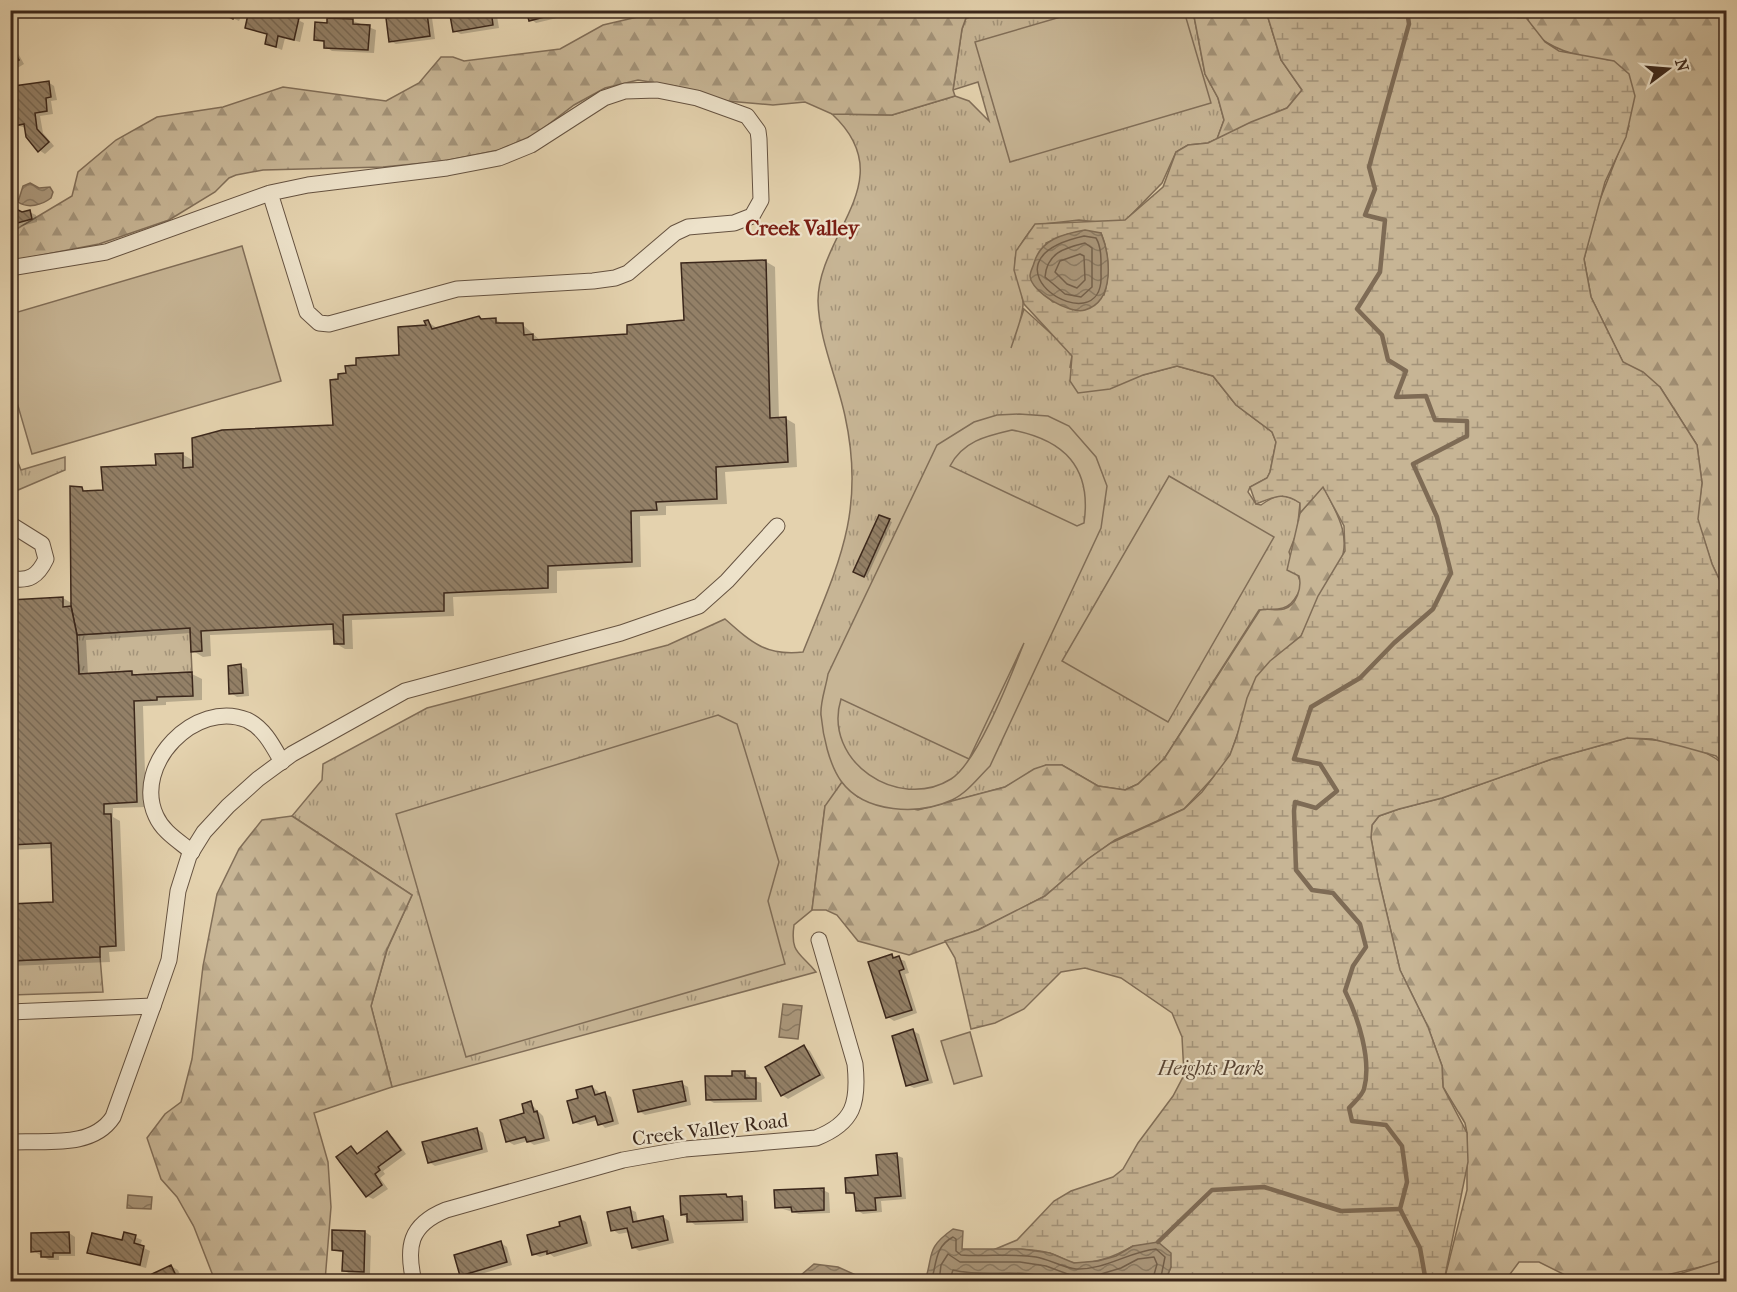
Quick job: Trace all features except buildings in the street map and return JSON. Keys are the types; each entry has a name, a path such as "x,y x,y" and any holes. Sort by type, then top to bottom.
{"street":[{"path":"10,268 106,252 270,193 308,185 447,168 499,158 531,145 604,98 638,90 697,98 740,112 754,124 759,139 761,200 752,216 745,221 697,225 675,233 628,273 615,279 457,289 329,324 319,323 307,312 270,193"},
{"path":"10,524 42,543 46,559 39,574 24,580 10,578"},
{"path":"10,1142 87,1139 106,1128 113,1117 169,960 178,891 192,852 204,832 228,806 282,762 405,691 621,633 699,606 727,581 777,526"},
{"path":"192,852 165,830 156,816 151,799 151,782 155,764 178,736 198,724 216,718 245,719 258,726 282,762"},
{"name":"Creek Valley Road","path":"414,1281 408,1256 411,1242 422,1224 446,1210 623,1160 685,1149 816,1138 832,1131 847,1119 854,1107 857,1080 855,1064 819,940"},
{"path":"10,1012 153,1006"}],"green space":[{"path":"997,10 1193,11 1205,74 1218,98 1224,120 1217,139 1208,143 1188,145 1176,152 1162,183 1125,221 1107,223 1079,220 1035,225 1016,255 1016,269 1023,302 1021,319 1024,309 1068,349 1072,356 1070,367 1143,375 1177,366 1213,376 1236,405 1272,432 1276,442 1270,472 1267,478 1250,487 1248,492 1256,504 1261,505 1271,498 1280,496 1289,497 1300,503 1297,532 1289,552 1302,586 1298,594 1286,607 1259,610 1164,759 1138,784 1125,790 1098,786 1062,765 1046,765 1005,787 931,807 825,806 812,910 794,925 793,935 798,952 816,972 392,1087 371,1006 387,950 412,895 292,816 322,780 323,764 427,708 668,645 725,619 743,635 769,650 803,652 827,592 845,537 852,481 851,450 845,416 825,345 818,301 822,276 830,252 852,207 859,184 860,162 852,138 832,114 892,115 955,96 969,101 989,121 978,82 953,90 962,29 966,18"},
{"path":"663,11 997,11 966,18 962,29 953,90 955,96 892,115 832,114 805,102 773,105 727,101 675,86 638,80 605,88 574,105 536,134 499,150 444,161 383,167 263,170 236,175 229,178 215,192 169,220 99,244 11,261 10,233 72,196 78,172 116,140 157,117 223,107 283,87 386,101 419,83 441,57 453,57 464,61 560,49 603,25"},
{"path":"1081,11 1184,11 1211,103 1010,162 975,42"},
{"path":"1193,11 1266,11 1281,60 1302,90 1287,108 1217,139 1224,120 1218,98 1205,74"},
{"name":"Heights Park","path":"1266,11 1525,11 1527,19 1545,42 1559,51 1614,61 1629,74 1635,96 1626,137 1605,182 1584,259 1591,297 1623,362 1643,372 1660,387 1697,445 1702,483 1698,519 1712,564 1726,594 1726,767 1716,756 1652,739 1627,738 1552,759 1442,798 1399,809 1379,816 1372,825 1371,838 1378,876 1400,970 1428,1027 1442,1066 1443,1087 1467,1133 1468,1162 1444,1281 1165,1281 1171,1267 1133,1246 1106,1259 1083,1263 1075,1263 1035,1250 993,1250 1017,1240 1054,1201 1071,1191 1113,1177 1123,1169 1138,1143 1173,1096 1184,1075 1182,1037 1172,1013 1121,978 1085,968 1061,972 1024,1009 995,1023 971,1029 955,958 945,941 978,930 1045,896 1088,859 1111,843 1184,809 1202,792 1230,755 1247,698 1256,677 1270,661 1301,636 1318,596 1345,551 1344,526 1323,487 1300,513 1300,503 1288,497 1278,496 1256,504 1250,487 1267,478 1276,442 1272,432 1236,405 1213,376 1177,366 1143,375 1110,389 1078,393 1070,381 1072,356 1024,304 1014,270 1016,251 1035,224 1125,220 1163,187 1176,152 1188,145 1208,143 1287,108 1302,90 1281,60","holes":["1101,233 1108,264 1104,295 1053,302 1046,295 1046,243 1068,234"]},
{"path":"1527,11 1726,11 1726,594 1712,564 1697,519 1702,483 1697,445 1660,387 1623,362 1591,297 1584,259 1597,207 1629,126 1586,57 1557,48 1539,37 1533,30"},
{"path":"242,246 281,381 32,454 11,382 11,314"},
{"path":"997,415 1048,416 1069,426 1096,457 1107,486 1101,528 990,766 963,793 939,805 909,809 878,805 851,792 841,781 830,758 821,715 828,674 937,445 974,422","holes":["1012,430 1046,441 1060,449 1070,459 1083,486 1084,523 1077,526 950,466 968,445 984,437","1024,643 983,737 972,755 961,770 951,779 930,788 909,789 888,785 869,775 853,760 843,742 838,722 841,699 969,759"]},
{"path":"10,443 21,470 65,457 65,470 11,493"},
{"path":"1169,476 1274,537 1168,722 1062,661"},
{"path":"1323,486 1337,514 1343,533 1344,543 1340,564 1301,636 1289,646 1242,721 1230,755 1221,769 1184,809 1115,840 1088,859 1045,896 978,930 909,955 858,941 837,915 826,910 812,910 825,806 842,782 858,797 918,810 1005,787 1034,769 1046,765 1062,765 1098,786 1125,790 1138,784 1164,759 1260,610 1284,609 1295,600 1299,590 1299,576 1287,570 1300,513"},
{"path":"190,628 192,672 132,675 131,671 79,674 77,635"},
{"path":"718,715 737,724 779,862 768,901 785,964 466,1057 396,814"},
{"path":"1627,738 1680,744 1706,753 1726,767 1726,1261 1641,1281 1569,1277 1539,1262 1519,1262 1505,1281 1444,1281 1467,1190 1467,1133 1465,1123 1443,1087 1442,1066 1428,1027 1400,970 1378,876 1371,838 1372,825 1379,816 1399,809 1442,798 1552,759"},
{"path":"292,816 412,895 387,949 371,1006 392,1087 314,1113 328,1162 331,1207 325,1281 215,1281 194,1227 177,1197 161,1179 147,1138 165,1114 181,1102 192,1059 203,966 217,894 239,849 262,820"},
{"path":"100,957 103,992 11,995 10,961"},
{"path":"970,1032 982,1076 954,1084 941,1041"},
{"path":"1726,1259 1726,1281 1657,1281"}],"water":[{"path":"30,183 39,188 50,187 53,192 51,198 35,205 18,202 23,186"},
{"path":"1085,230 1101,233 1107,253 1108,276 1102,297 1095,305 1078,311 1052,301 1037,289 1030,276 1037,255 1047,243 1069,233"},
{"path":"783,1004 802,1006 798,1039 779,1037"},
{"path":"128,1195 152,1197 151,1209 127,1208"},
{"path":"953,1229 963,1231 962,1249 1021,1249 1050,1253 1074,1263 1098,1261 1116,1256 1133,1246 1158,1242 1171,1253 1171,1267 1165,1281 925,1281 934,1247"},
{"path":"814,1264 838,1267 869,1281 802,1281 801,1275"}],"waterway":[{"path":"1407,10 1409,24 1369,167 1375,189 1365,215 1385,220 1380,272 1357,309 1382,335 1388,360 1406,371 1396,397 1426,396 1435,420 1467,421 1467,436 1413,464 1437,517 1451,573 1433,609 1394,643 1360,678 1311,707 1294,759 1320,764 1337,791 1316,808 1295,802 1294,811 1296,870 1312,890 1333,893 1360,924 1366,947 1353,966 1345,991 1355,1013 1362,1039 1366,1078 1363,1092 1349,1108 1352,1121 1386,1125 1402,1146 1407,1182 1400,1209 1420,1248 1426,1282"},
{"path":"1158,1242 1212,1190 1264,1187 1341,1211 1400,1209"}],"district":[{"name":"Creek Valley","path":"802,228"}]}
